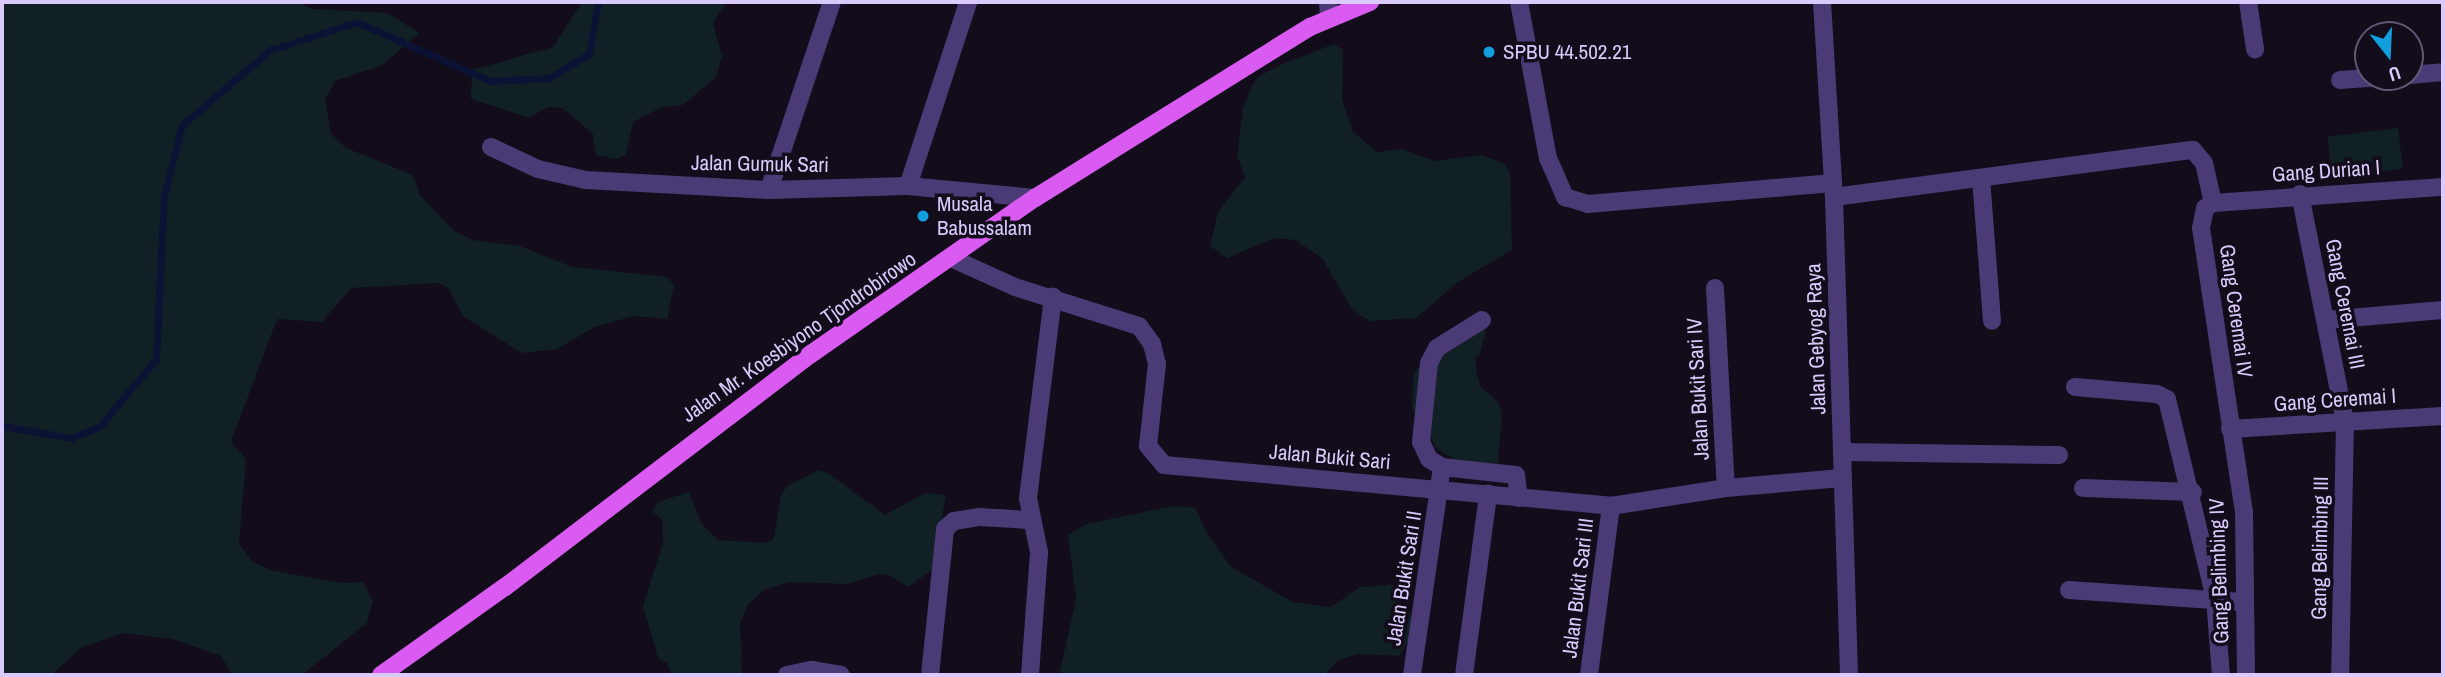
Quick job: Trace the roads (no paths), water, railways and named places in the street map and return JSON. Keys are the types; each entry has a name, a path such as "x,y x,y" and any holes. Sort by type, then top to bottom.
{"main road":[{"name":"Jalan Mr. Koesbiyono Tjondrobirowo","path":"381,675 505,587 688,444 1035,198 1329,9 1370,2"}],"street":[{"path":"769,190 832,2"},
{"path":"908,186 968,2"},
{"path":"1519,2 1548,158 1565,197 1588,204 1834,190 1981,178 2193,150 2204,163 2213,203"},
{"name":"Jalan Gebyog Raya","path":"1822,2 1834,190 1849,675"},
{"path":"2248,2 2255,49"},
{"path":"2424,74 2443,72"},
{"path":"2340,80 2354,79"},
{"name":"Jalan Gumuk Sari","path":"491,147 570,178 769,190 908,186 1035,198"},
{"path":"1981,178 1992,321"},
{"name":"Gang Durian I","path":"2213,203 2301,194 2443,187"},
{"name":"Gang Ceremai III","path":"2301,194 2345,422"},
{"name":"Gang Ceremai IV","path":"2213,203 2206,208 2201,228 2230,429"},
{"name":"Jalan Bukit Sari","path":"951,258 981,275 1132,320 1146,335 1157,364 1148,446 1157,461 1215,471 1440,488 1611,506 1726,488 1842,478"},
{"name":"Jalan Bukit Sari IV","path":"1715,288 1726,488"},
{"path":"1030,675 1038,552 1029,520 1039,383 1053,297"},
{"path":"2326,320 2443,310"},
{"path":"1482,320 1437,348 1429,363 1421,442 1429,459 1442,467 1516,475 1519,498"},
{"path":"2075,387 2157,394 2167,399 2193,492 2215,599 2221,675"},
{"name":"Gang Ceremai I","path":"2230,429 2443,416"},
{"name":"Gang Belimbing III","path":"2340,675 2345,422"},
{"name":"Gang Belimbing IV","path":"2230,429 2244,513 2242,602 2246,673"},
{"path":"1842,452 2059,454"},
{"name":"Jalan Bukit Sari II","path":"1412,675 1442,467"},
{"path":"2082,488 2193,492"},
{"path":"1464,675 1488,494"},
{"name":"Jalan Bukit Sari III","path":"1590,675 1611,506"},
{"path":"930,675 945,529 954,521 979,517 1029,520"},
{"path":"2069,590 2242,602"},
{"path":"787,675 811,670 841,675"}],"waterway":[{"path":"2,426 71,438 100,426 156,359 164,196 182,125 270,50 357,22 490,81 549,78 589,54 598,2"}],"place":[{"name":"SPBU 44.502.21","path":"1489,52"},
{"name":"Musala Babussalam","path":"923,216"}]}
